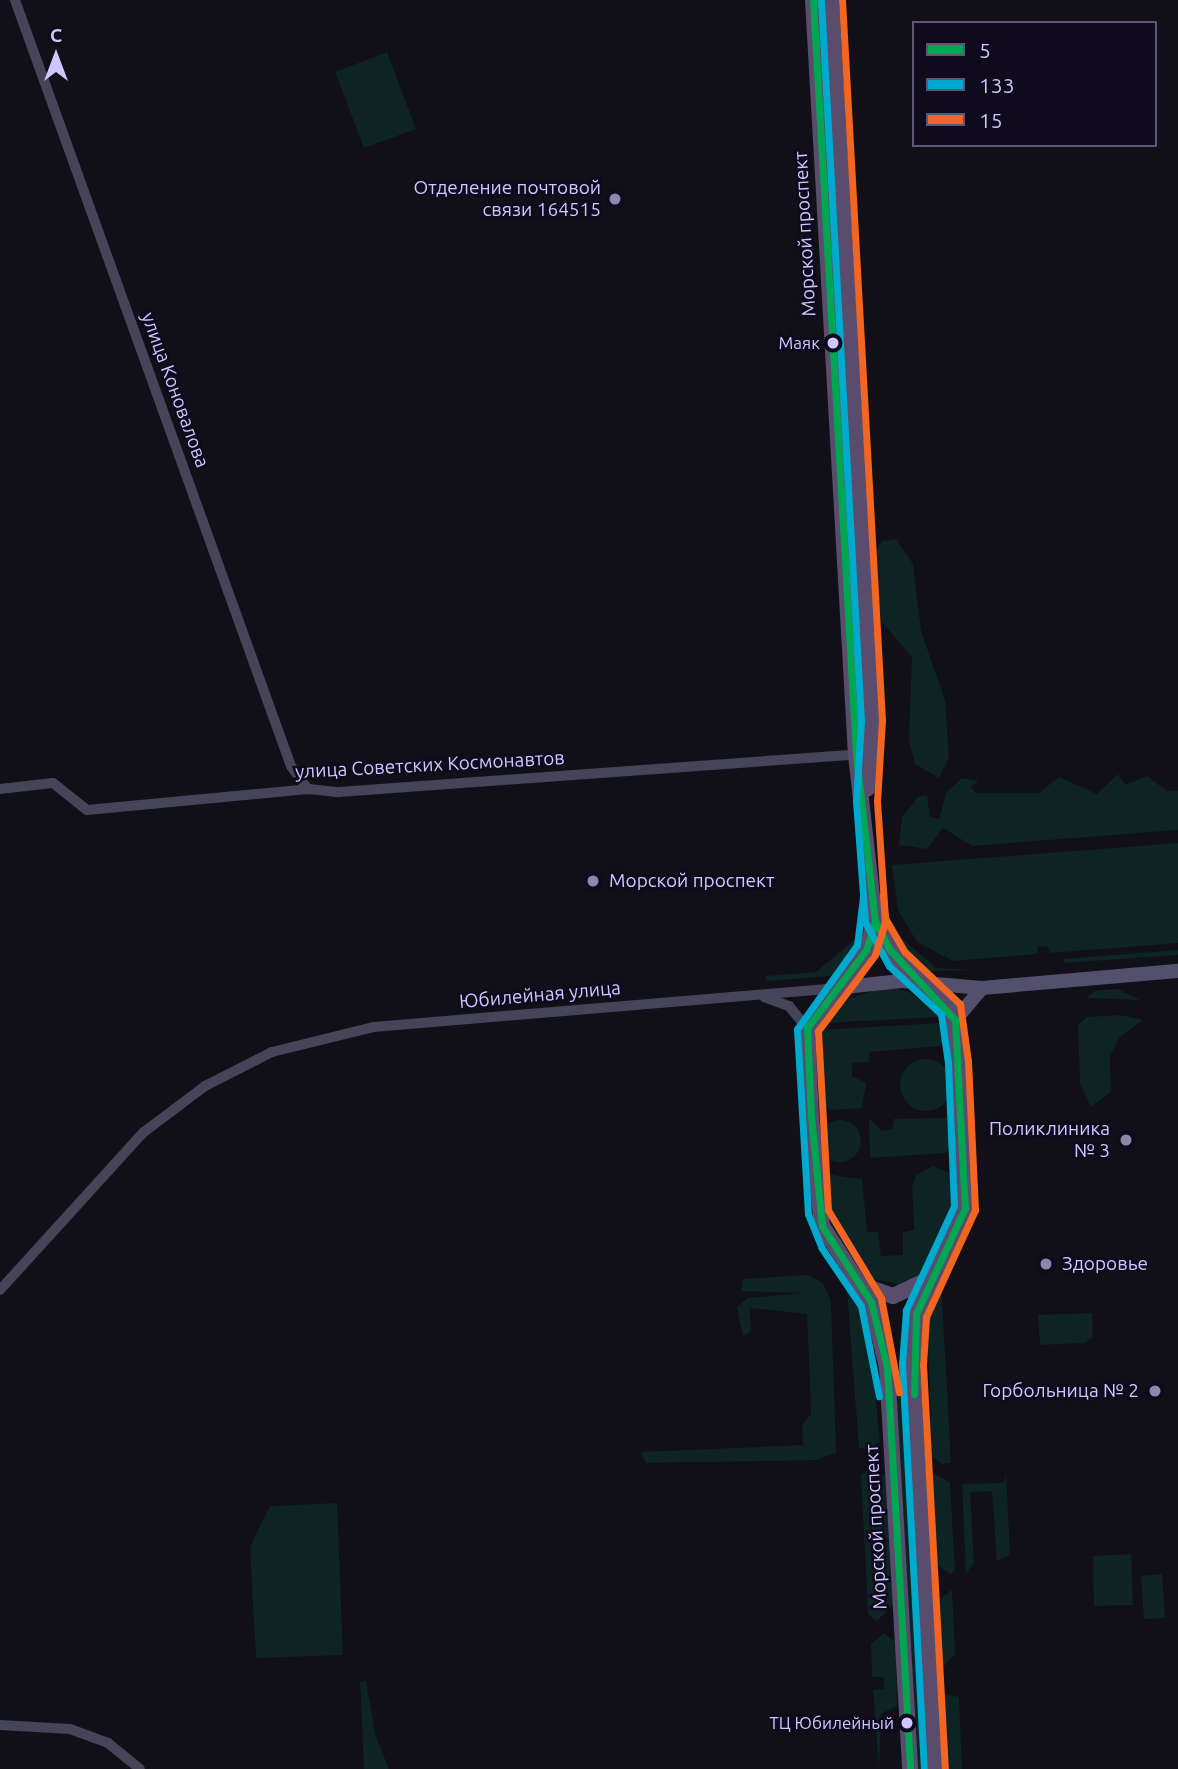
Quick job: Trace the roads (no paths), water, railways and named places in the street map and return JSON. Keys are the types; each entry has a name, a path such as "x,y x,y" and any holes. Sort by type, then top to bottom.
{"main road":[{"name":"Морской проспект","path":"813,0 864,754"},
{"name":"Морской проспект","path":"831,0 841,152 866,801 875,921 866,950 807,1028 818,1212 835,1251 863,1286 887,1367 910,1769"},
{"path":"816,41 833,40"},
{"path":"822,154 841,152"},
{"name":"Морской проспект","path":"875,921 890,950 929,986 955,1020"},
{"name":"Юбилейная улица","path":"835,988 982,988 1178,971"},
{"path":"935,1769 912,1365 916,1314 965,1208 955,1020 982,988"},
{"path":"863,1286 900,1295 930,1279"},
{"path":"887,1367 893,1361 912,1365"}],"street":[{"name":"улица Коновалова","path":"15,0 291,766 308,789"},
{"name":"улица Советских Космонавтов","path":"0,789 53,783 87,810 308,789 339,792 864,754"},
{"name":"Юбилейная улица","path":"0,1290 144,1132 205,1086 272,1052 374,1027 835,988"},
{"path":"762,996 789,1006 807,1028"},
{"path":"0,1725 70,1729 108,1743 140,1769"}],"place":[{"name":"Отделение почтовой связи 164515","path":"615,199"},
{"name":"Маяк","path":"833,343"},
{"name":"Морской проспект","path":"593,881"},
{"name":"Поликлиника № 3","path":"1126,1140"},
{"name":"Здоровье","path":"1046,1264"},
{"name":"Горбольница № 2","path":"1155,1391"},
{"name":"ТЦ Юбилейный","path":"907,1723"}]}
